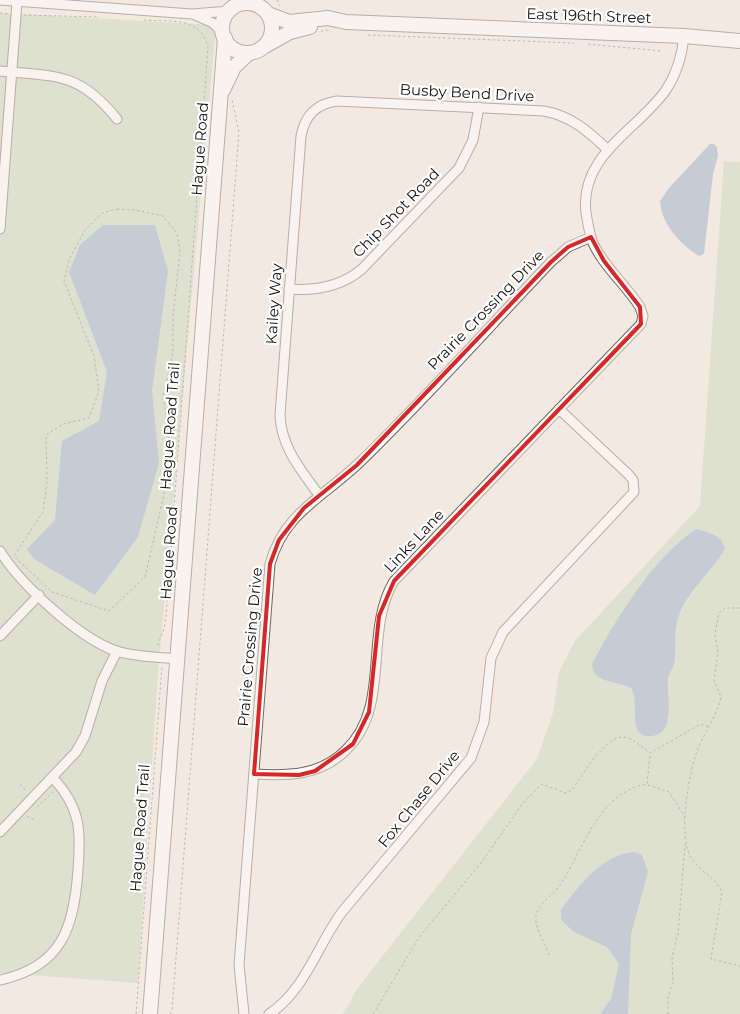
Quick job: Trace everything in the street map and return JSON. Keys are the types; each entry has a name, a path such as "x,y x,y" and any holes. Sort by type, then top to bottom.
{"main road":[{"path":"245,4 262,7 272,29 265,46 249,53 237,51 224,36 224,21 233,6 245,4"},
{"name":"East 196th Street","path":"262,7 289,22 328,18 346,22 684,36 740,41"},
{"name":"East 196th Street","path":"265,46 290,32 346,22"},
{"name":"Hague Road","path":"150,1014 224,36"},
{"name":"Hague Road","path":"221,95 234,67 249,53"}],"street":[{"path":"0,0 192,14 233,6"},
{"path":"0,229 2,169 17,2"},
{"path":"192,14 213,23 224,36"},
{"path":"591,237 586,209 587,189 596,166 607,150 648,111 666,89 680,64 684,36"},
{"path":"0,71 60,76 100,98 117,119"},
{"name":"Busby Bend Drive","path":"315,108 336,101 535,110 561,115 581,126 607,150"},
{"name":"Chip Shot Road","path":"289,289 313,289 334,285 354,276 362,269 459,168 473,140 480,107"},
{"name":"Kailey Way","path":"315,108 305,120 301,136 280,424 290,454 319,495"},
{"name":"Links Lane","path":"254,774 299,775 314,771 337,758 353,744 369,712 379,616 394,581 641,324 643,316 637,302 604,260 591,237"},
{"name":"Prairie Crossing Drive","path":"244,1014 239,964 270,564 279,540 286,529 319,495 357,465 552,262 568,247 591,237"},
{"name":"Fox Chase Drive","path":"269,1014 286,1001 298,986 326,935 342,912 470,758 484,722 491,658 503,632 632,496 635,487 628,475 559,409"},
{"path":"0,551 12,568 39,595 89,638 117,651 178,659"},
{"path":"0,636 39,595"},
{"path":"0,832 53,778 81,745 96,696 117,651"},
{"path":"0,980 33,970 46,959 66,935 73,914 80,838 78,823 70,798 53,778"}],"path":[{"path":"0,14 102,17"},
{"name":"Hague Road Trail","path":"136,1014 163,658 158,644 164,630 166,616 208,47 202,33 192,24 138,20"},
{"path":"117,209 163,216 177,233 180,252 173,316 173,354 163,397 169,432 165,490 144,578 109,611 52,592 14,556 43,512 47,482 46,436 63,424 89,418 99,391 94,356 64,282 69,260 85,230 102,213 117,209"},
{"path":"668,1014 668,998 673,981 672,957 678,934 690,776 698,747 721,697 714,680 718,652 716,634 719,613 725,608 740,608"},
{"path":"650,753 701,724 708,727"},
{"path":"373,1014 420,936 481,863 523,803 542,784 565,793 572,790 608,742 621,737 632,739 650,753"},
{"path":"647,784 650,753"},
{"path":"549,955 536,926 538,910 562,884 574,858 607,808 627,790 647,784 669,792 686,819"},
{"path":"34,810 54,791"},
{"path":"27,816 35,820"},
{"path":"685,839 690,855 700,871 719,885 722,892 711,959 740,966"}],"highlighted area":[{"path":"591,237 604,261 640,307 641,324 394,581 379,616 369,712 353,744 315,771 299,775 254,774 270,564 279,540 304,508 357,465 551,262 568,247"}],"green space":[{"path":"0,13 216,25 158,672 138,983 0,973"},
{"path":"724,161 740,162 740,1014 343,1014 359,986 537,759 553,713 559,672 575,641 700,506"}],"water":[{"path":"710,144 714,144 717,147 718,156 713,174 704,254 699,256 685,246 673,233 664,218 660,201 669,188"},
{"path":"103,225 155,225 168,271 152,391 159,463 138,537 95,595 34,559 27,549 55,520 62,441 99,421 107,372 69,272 80,245"},
{"path":"696,529 718,537 725,549 688,598 679,615 676,626 674,664 668,678 669,712 665,728 660,733 652,736 644,735 639,732 636,726 634,694 631,688 596,675 592,664 612,628 637,590 665,556"},
{"path":"634,852 642,855 648,872 631,934 628,1014 600,1014 611,999 619,964 607,947 574,932 561,920 561,910 584,881 602,865 622,854"}]}
